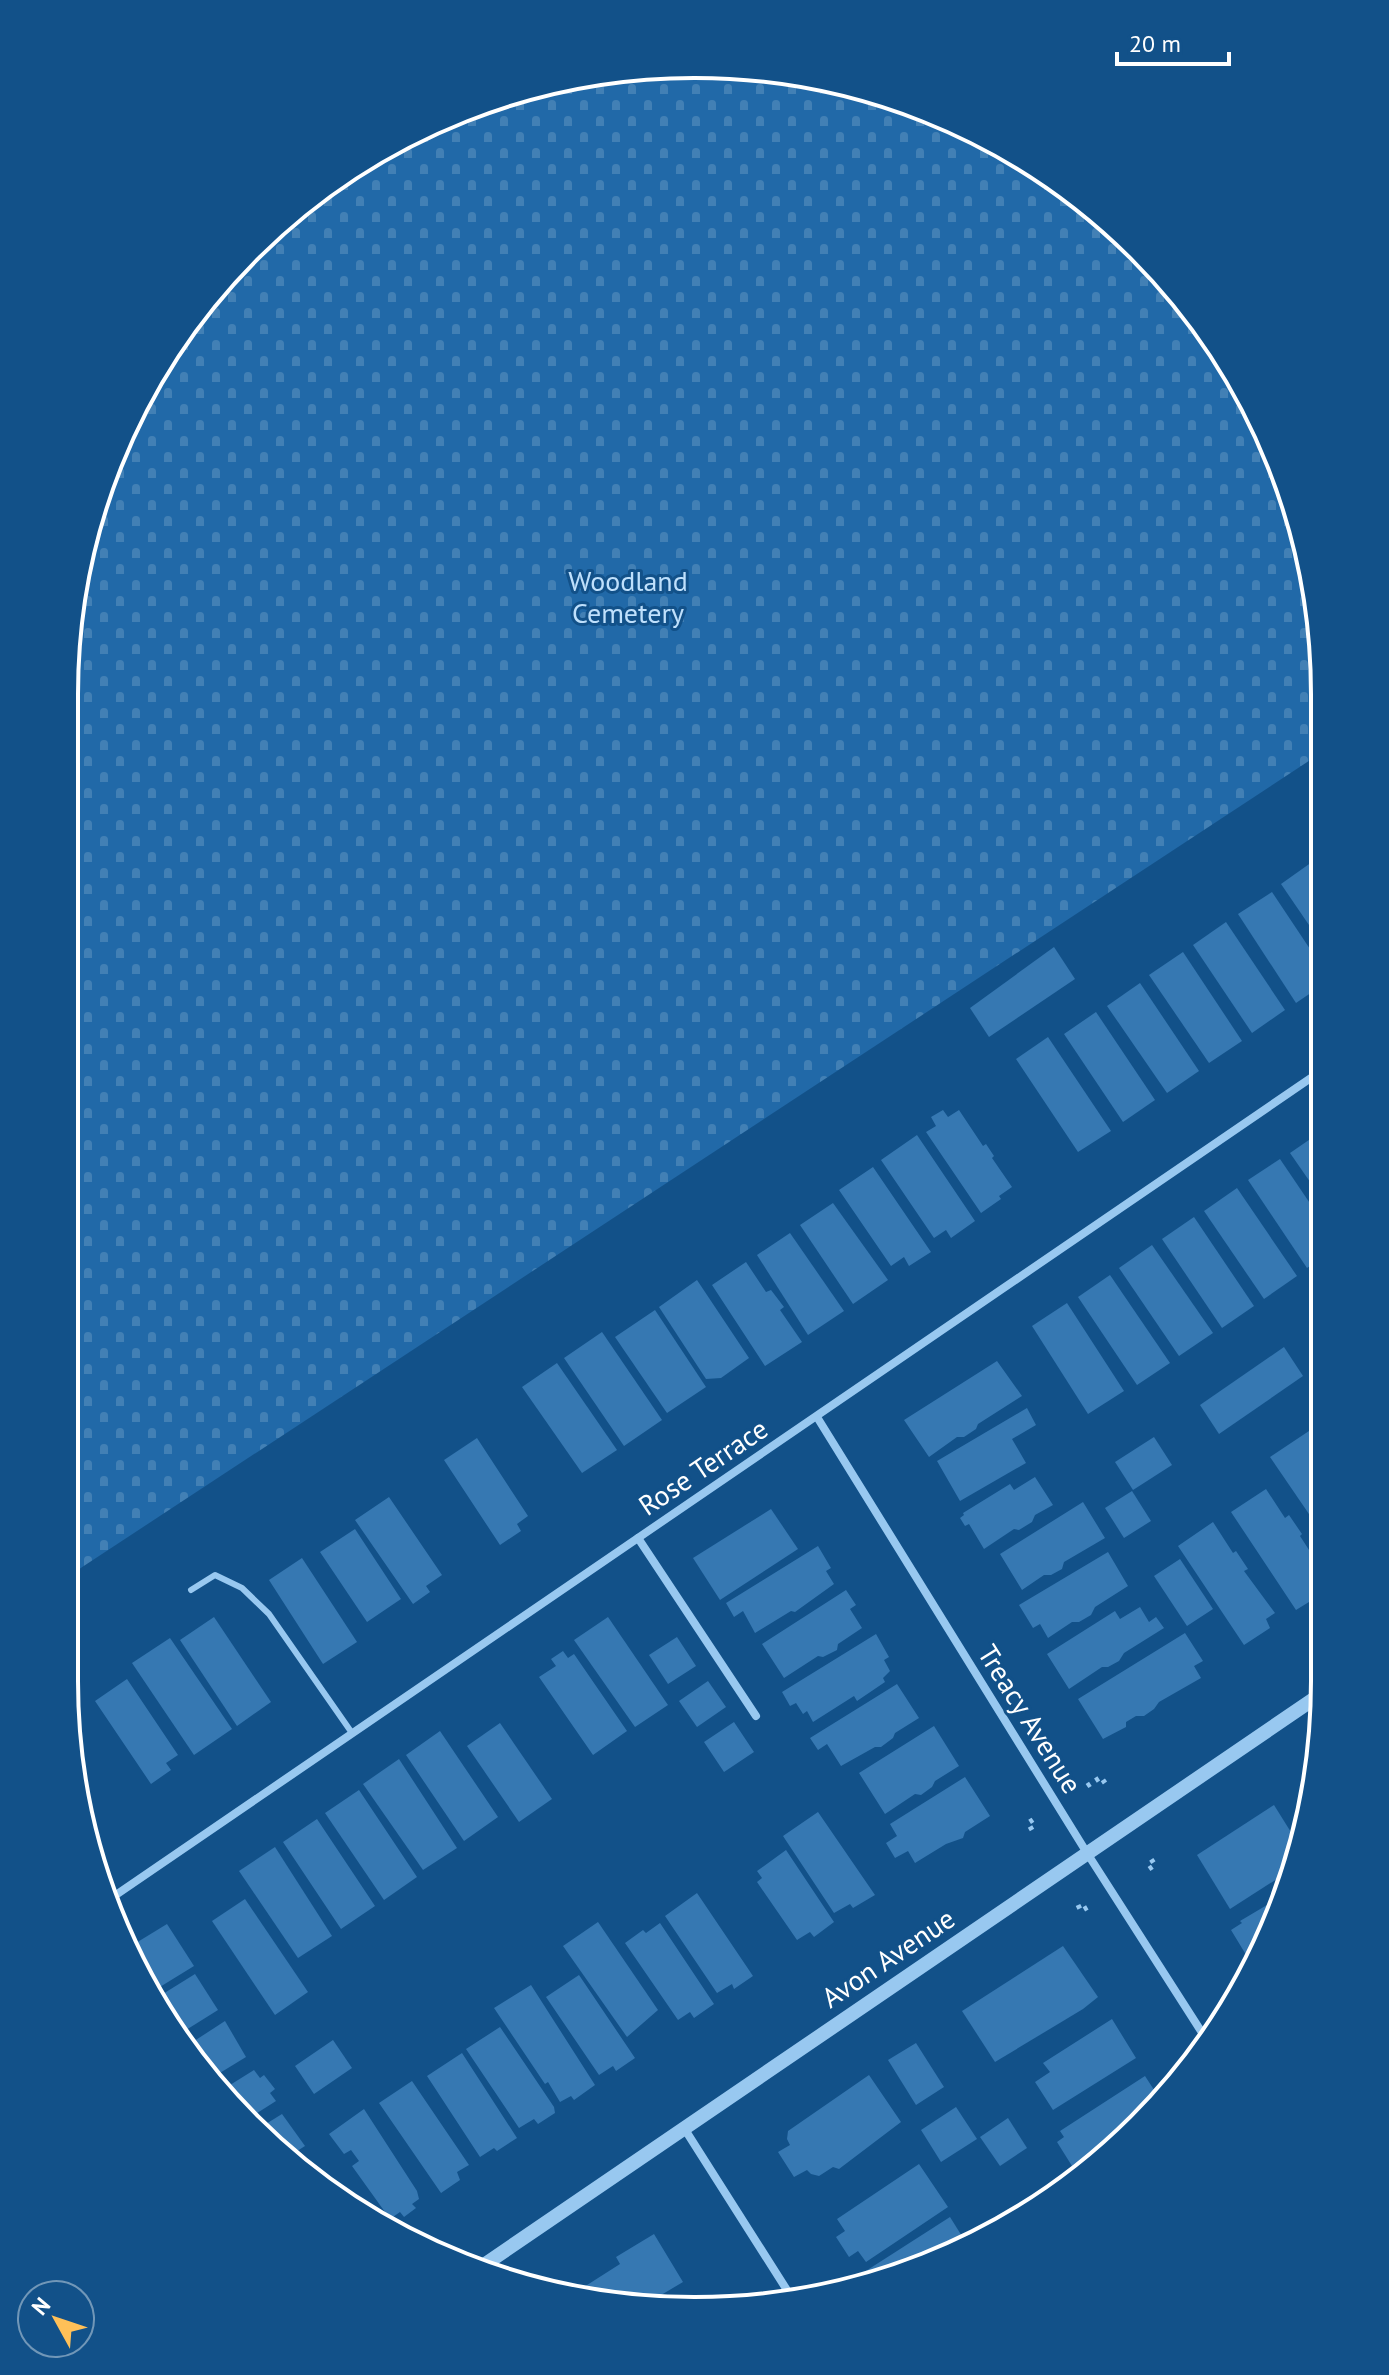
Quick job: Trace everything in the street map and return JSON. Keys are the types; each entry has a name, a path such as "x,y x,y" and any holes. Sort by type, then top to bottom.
{"street":[{"name":"Rose Terrace","path":"117,1894 1311,1078"},
{"name":"Treacy Avenue","path":"817,1417 1201,2031"},
{"path":"638,1538 756,1716"},
{"name":"Avon Avenue","path":"489,2261 1310,1701"},
{"path":"684,2128 787,2290"}],"lane":[{"path":"191,1590 215,1575 242,1588 269,1614 352,1733"}],"path":[{"path":"1087,1786 1101,1777 1105,1783"},
{"path":"1032,1830 1028,1823 1034,1819"},
{"path":"1149,1869 1155,1865 1151,1859"},
{"path":"1078,1905 1081,1911 1088,1907"}],"green space":[{"name":"Woodland Cemetery","path":"654,79 735,79 775,83 854,99 930,125 1003,161 1070,205 1158,288 1207,352 1247,422 1278,496 1299,574 1310,654 1311,760 78,1570 78,694 83,614 90,574 99,535 125,459 161,386 182,352 205,319 259,259 319,205 352,182 422,142 496,111 574,90"}],"building":[{"path":"1311,863 1311,928 1281,884"},
{"path":"1272,892 1311,950 1311,993 1296,1003 1238,914"},
{"path":"1226,922 1285,1010 1252,1033 1193,945"},
{"path":"1054,947 1075,979 989,1037 970,1008"},
{"path":"1183,952 1242,1041 1209,1063 1149,975"},
{"path":"1140,983 1199,1071 1167,1093 1107,1006"},
{"path":"1096,1012 1155,1100 1123,1122 1064,1034"},
{"path":"1048,1037 1111,1131 1078,1152 1016,1059"},
{"path":"943,1110 948,1117 959,1110 983,1146 986,1144 1012,1187 981,1213 926,1132 936,1126 931,1117"},
{"path":"917,1135 975,1221 951,1238 946,1230 934,1238 881,1160"},
{"path":"1311,1139 1311,1183 1290,1153"},
{"path":"1280,1159 1311,1205 1311,1265 1307,1268 1248,1180"},
{"path":"873,1167 931,1252 909,1266 904,1257 891,1266 839,1190"},
{"path":"1237,1188 1297,1276 1264,1299 1204,1211"},
{"path":"833,1203 888,1280 853,1304 800,1225"},
{"path":"1194,1217 1254,1306 1222,1328 1162,1239"},
{"path":"790,1233 844,1311 808,1335 757,1255"},
{"path":"1152,1245 1213,1333 1179,1356 1119,1268"},
{"path":"746,1262 766,1292 771,1290 784,1307 780,1310 802,1342 765,1366 712,1285"},
{"path":"1110,1275 1170,1363 1137,1385 1078,1297"},
{"path":"697,1280 749,1358 721,1378 706,1379 659,1307"},
{"path":"1067,1303 1124,1391 1088,1414 1032,1326"},
{"path":"655,1310 706,1387 667,1413 615,1337"},
{"path":"602,1332 662,1420 624,1446 564,1358"},
{"path":"1284,1347 1303,1376 1219,1434 1200,1405"},
{"path":"997,1361 1022,1396 978,1424 964,1437 957,1437 929,1457 904,1420"},
{"path":"557,1363 617,1450 582,1473 522,1387"},
{"path":"1027,1408 1036,1425 1012,1439 1026,1463 960,1501 937,1461"},
{"path":"1311,1430 1311,1517 1270,1457"},
{"path":"1154,1437 1172,1465 1133,1490 1115,1462"},
{"path":"477,1438 528,1516 517,1524 521,1531 500,1545 444,1460"},
{"path":"1035,1477 1053,1505 1035,1515 1032,1522 1019,1530 1014,1529 984,1549 969,1524 965,1526 960,1518 963,1513 1010,1484 1014,1490"},
{"path":"1266,1489 1285,1518 1289,1515 1311,1553 1311,1601 1296,1610 1231,1512"},
{"path":"1132,1491 1151,1521 1124,1538 1105,1508"},
{"path":"389,1497 442,1575 426,1586 430,1592 413,1604 355,1520"},
{"path":"1083,1502 1105,1538 1064,1562 1062,1569 1044,1575 1022,1590 1000,1554"},
{"path":"771,1509 798,1549 720,1600 693,1558"},
{"path":"1213,1522 1233,1553 1236,1551 1248,1569 1244,1571 1275,1613 1266,1619 1270,1628 1244,1645 1178,1546"},
{"path":"355,1529 401,1599 367,1622 320,1552"},
{"path":"818,1546 831,1568 826,1571 834,1584 795,1612 791,1611 755,1633 743,1611 734,1617 726,1603"},
{"path":"1108,1552 1128,1586 1095,1607 1091,1615 1079,1622 1072,1622 1048,1638 1040,1624 1033,1628 1019,1605"},
{"path":"302,1558 357,1642 323,1664 269,1580"},
{"path":"1180,1559 1213,1609 1187,1626 1154,1576"},
{"path":"846,1590 856,1605 850,1609 862,1628 838,1644 837,1650 823,1657 818,1656 784,1678 762,1644"},
{"path":"1140,1607 1149,1622 1156,1617 1164,1628 1124,1653 1119,1661 1102,1667 1069,1689 1047,1654 1115,1611 1120,1619"},
{"path":"214,1617 271,1702 237,1726 180,1640"},
{"path":"608,1617 668,1705 635,1727 574,1640"},
{"path":"1185,1633 1203,1661 1194,1666 1201,1678 1103,1739 1078,1699"},
{"path":"876,1634 889,1657 884,1660 890,1671 883,1678 885,1682 857,1701 854,1696 813,1722 807,1711 803,1714 796,1703 790,1706 782,1692"},
{"path":"677,1637 696,1666 668,1684 649,1655"},
{"path":"170,1638 232,1729 194,1755 132,1663"},
{"path":"563,1651 568,1658 574,1654 627,1731 593,1755 539,1677 556,1666 551,1659"},
{"path":"127,1679 178,1755 166,1763 171,1770 151,1784 95,1701"},
{"path":"708,1681 726,1707 697,1727 679,1701"},
{"path":"897,1684 919,1718 895,1733 881,1747 875,1747 841,1766 827,1744 818,1750 810,1738"},
{"path":"734,1722 754,1752 724,1772 704,1742"},
{"path":"500,1723 552,1799 519,1822 467,1746"},
{"path":"934,1726 959,1766 935,1781 921,1795 915,1794 885,1814 859,1773"},
{"path":"440,1731 498,1817 464,1841 406,1755"},
{"path":"399,1759 457,1848 423,1870 363,1784"},
{"path":"965,1777 990,1816 965,1832 963,1838 946,1844 915,1863 908,1851 895,1858 886,1843 897,1836 890,1824"},
{"path":"359,1790 417,1877 384,1900 325,1813"},
{"path":"1274,1805 1292,1833 1278,1878 1230,1909 1197,1855"},
{"path":"818,1812 875,1895 853,1908 850,1904 834,1913 783,1836"},
{"path":"317,1819 375,1906 341,1929 283,1842"},
{"path":"275,1847 332,1936 298,1958 239,1871"},
{"path":"786,1850 834,1922 814,1937 810,1932 797,1940 757,1882 762,1878 757,1871"},
{"path":"697,1893 753,1976 734,1989 732,1984 717,1993 665,1916"},
{"path":"245,1899 308,1992 275,2015 212,1921"},
{"path":"1269,1904 1246,1955 1231,1930 1242,1923 1240,1921"},
{"path":"598,1922 658,2010 627,2037 563,1946"},
{"path":"660,1923 714,2004 694,2018 690,2012 678,2020 625,1943"},
{"path":"167,1924 194,1966 160,1987 137,1942"},
{"path":"1063,1946 1098,1997 995,2062 962,2011"},
{"path":"195,1974 218,2010 187,2030 164,1993"},
{"path":"579,1975 635,2058 616,2071 613,2066 599,2075 546,1997"},
{"path":"531,1985 595,2085 574,2100 571,2096 560,2102 494,2008"},
{"path":"1112,2019 1136,2058 1053,2110 1035,2082 1050,2072 1043,2063"},
{"path":"225,2021 246,2057 219,2073 194,2041"},
{"path":"500,2027 554,2107 555,2113 538,2124 534,2119 519,2128 466,2049"},
{"path":"333,2040 352,2068 314,2094 295,2066"},
{"path":"916,2043 944,2087 916,2105 888,2060"},
{"path":"462,2053 517,2138 497,2151 494,2148 480,2157 427,2076"},
{"path":"254,2070 260,2078 264,2075 275,2089 270,2093 276,2101 257,2113 230,2085"},
{"path":"869,2075 901,2122 839,2169 833,2167 819,2176 807,2170 794,2177 778,2152 790,2145 788,2131"},
{"path":"1145,2076 1155,2091 1073,2168 1057,2142 1064,2137 1060,2131"},
{"path":"412,2081 469,2165 457,2172 460,2180 441,2193 379,2103"},
{"path":"956,2107 977,2139 941,2162 921,2130"},
{"path":"364,2109 417,2191 419,2199 412,2204 416,2208 404,2217 400,2212 392,2217 387,2214 352,2166 359,2161 351,2150 344,2154 329,2134"},
{"path":"282,2114 305,2146 297,2151 267,2123"},
{"path":"1008,2118 1027,2148 1000,2166 980,2137"},
{"path":"919,2164 948,2207 866,2262 858,2251 849,2257 836,2237 845,2231 837,2219"},
{"path":"950,2217 962,2235 930,2250 862,2274"},
{"path":"654,2234 683,2282 659,2296 584,2287 620,2264 616,2257"}]}
